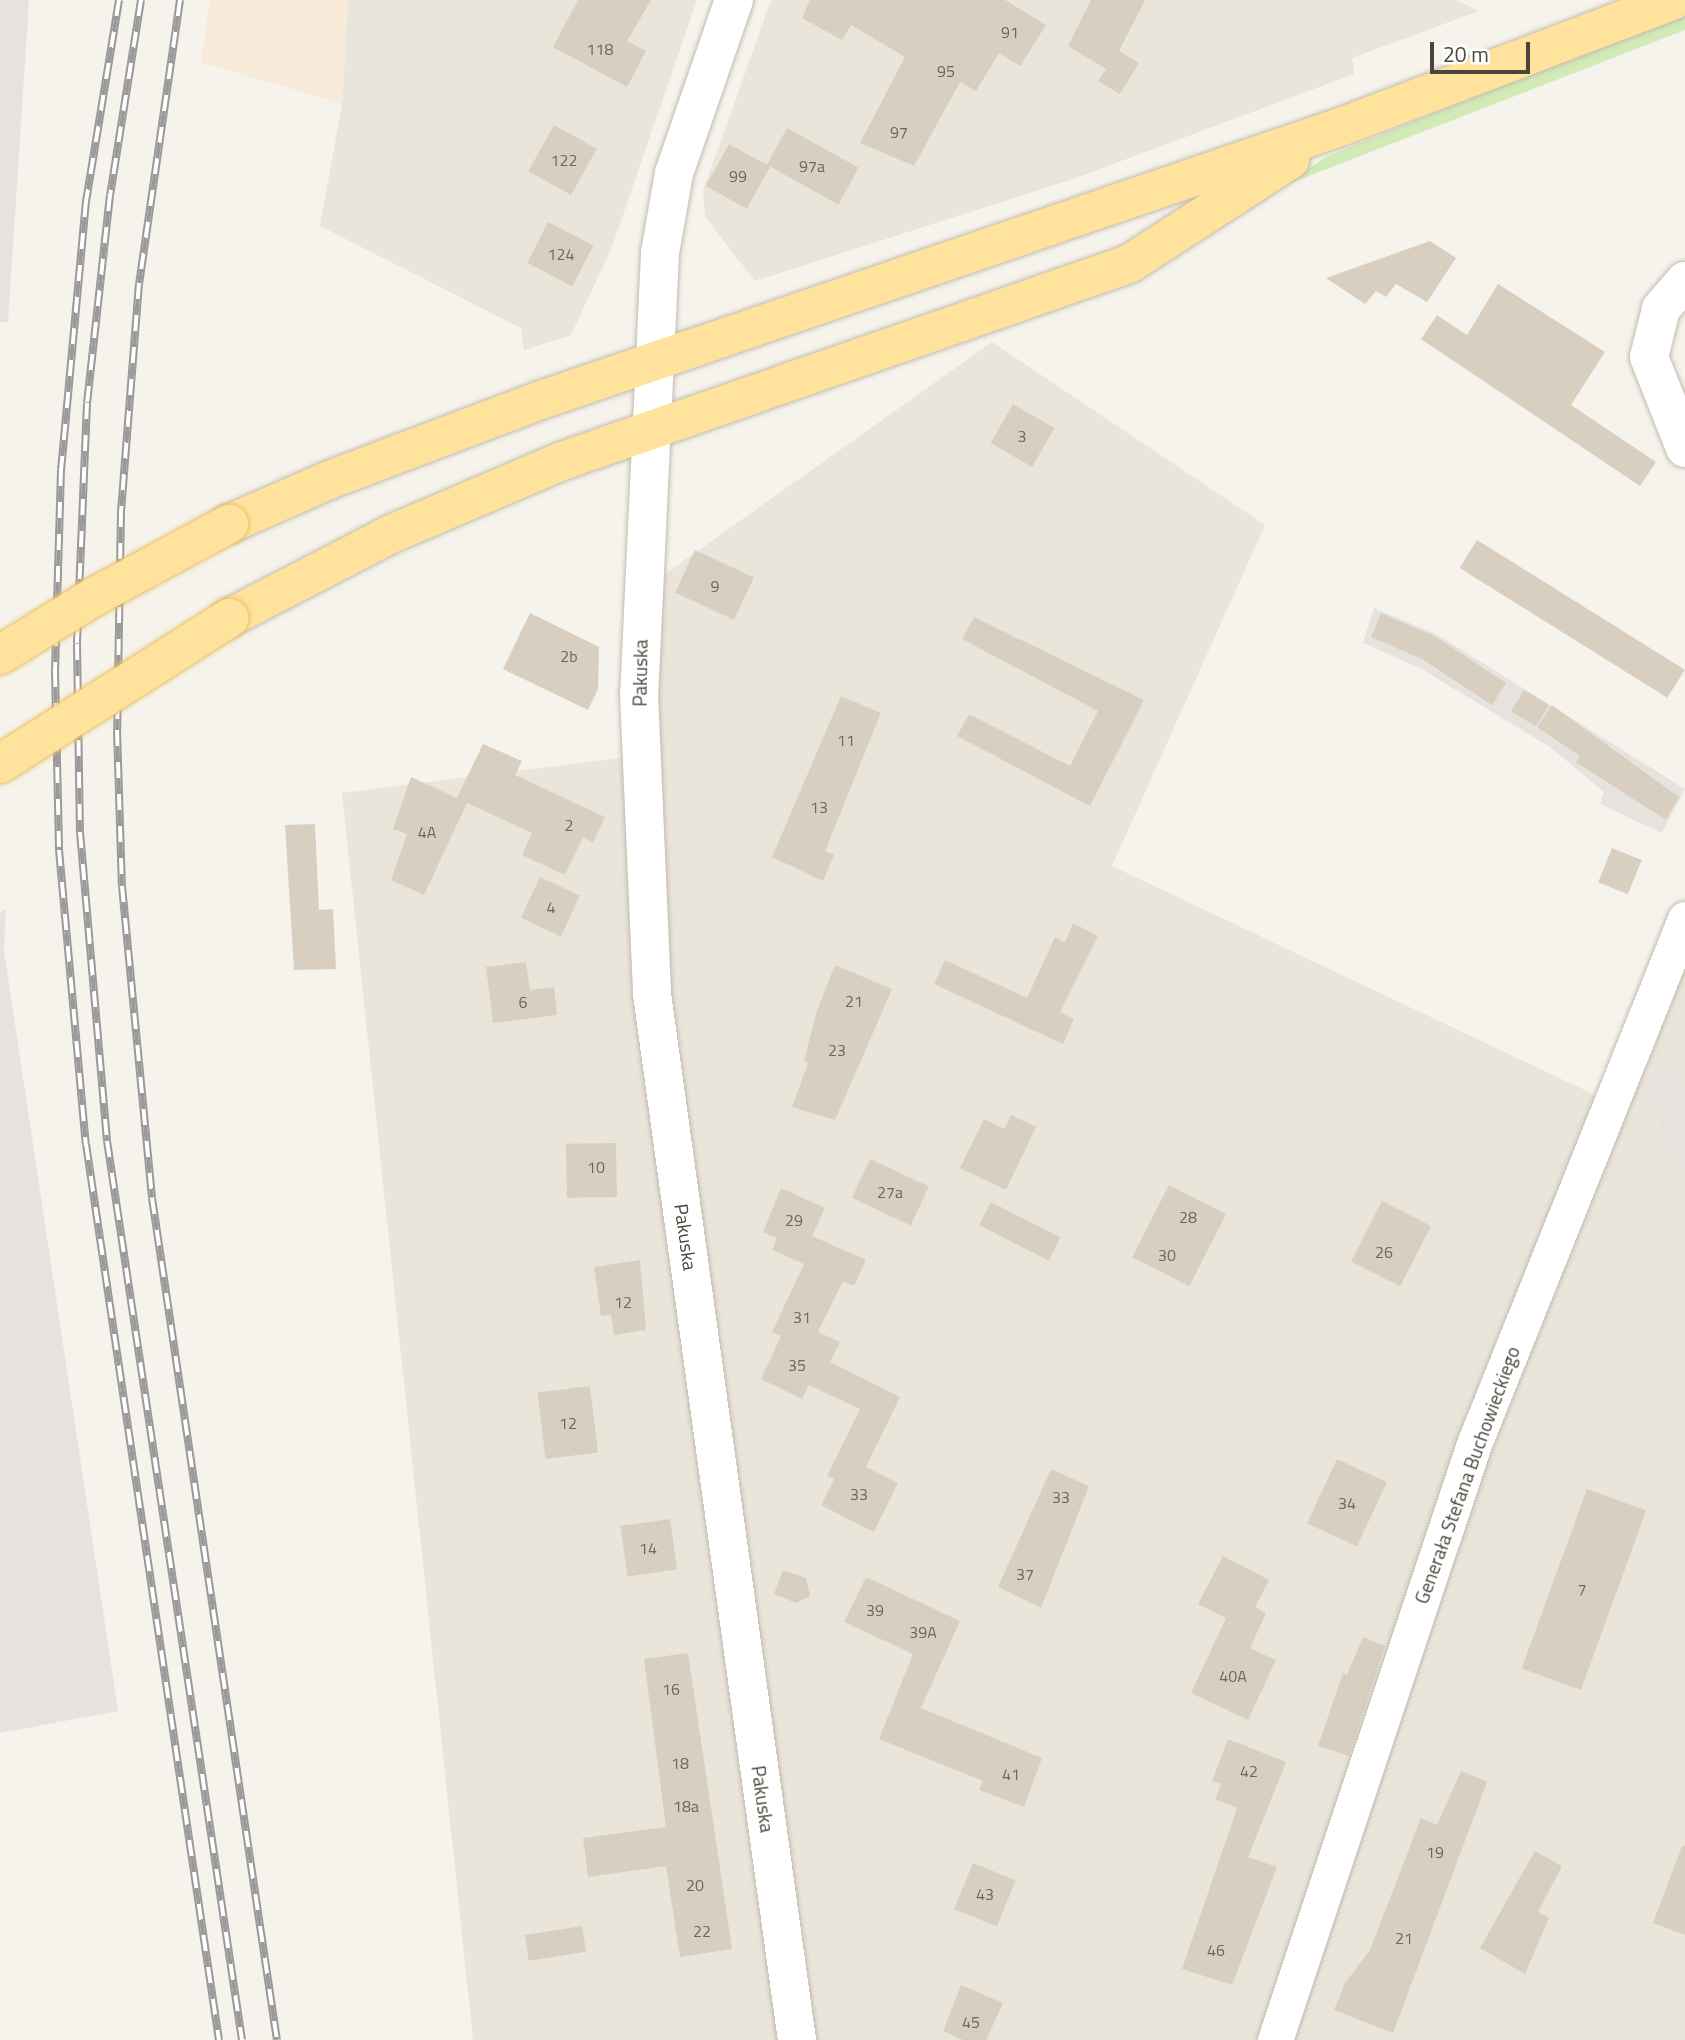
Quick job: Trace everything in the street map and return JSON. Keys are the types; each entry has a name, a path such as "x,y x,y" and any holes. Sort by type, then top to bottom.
{"main road":[{"path":"0,655 92,598 229,524 329,480 653,364 1343,125 1674,0"},
{"path":"0,765 229,618 391,534 649,430 1129,264 1343,125"}],"street":[{"name":"Pakuska","path":"734,0 667,201 649,430 639,694 652,994 797,2040"},
{"path":"1685,281 1661,309 1649,357 1685,448"},
{"name":"Generała Stefana Buchowieckiego","path":"1275,2040 1474,1444 1685,919"}],"shaded area":[{"path":"0,0 29,0 8,322 0,322"},
{"path":"210,0 348,0 342,104 201,62"},
{"path":"348,0 697,0 612,247 571,335 524,350 521,328 320,226 342,104"},
{"path":"771,0 1456,0 1479,11 1352,58 1354,74 1073,179 755,281 705,217 703,191"},
{"path":"992,342 1265,525 1112,866 1610,1102 1685,921 1685,2040 473,2040 342,793 659,753 658,579"},
{"path":"1374,608 1436,634 1685,789 1662,833 1600,804 1604,792 1550,747 1420,668 1363,643"},
{"path":"6,909 4,951 118,1711 0,1733 0,912"},
{"path":"1658,1070 1685,1081 1685,1167 1653,1150 1662,1117 1639,1102"}],"green space":[{"path":"1685,13 1685,30 1275,189 1330,155"}],"building":[{"path":"578,0 651,0 627,41 646,51 627,87 553,47"},
{"path":"810,0 1005,0 1046,25 1020,66 999,53 976,91 960,82 914,166 860,143 905,57 851,25 842,40 802,18"},
{"path":"1091,0 1145,0 1119,51 1139,63 1120,94 1098,81 1106,69 1068,46"},
{"path":"554,125 597,149 571,195 528,171"},
{"path":"787,128 859,168 838,204 767,165"},
{"path":"729,144 770,167 747,209 706,186"},
{"path":"548,222 593,245 573,286 527,263"},
{"path":"1430,241 1456,258 1427,302 1396,284 1386,297 1376,291 1365,304 1326,278"},
{"path":"1498,284 1605,352 1571,405 1656,462 1640,486 1421,339 1437,315 1467,335"},
{"path":"1013,404 1055,428 1032,467 990,443"},
{"path":"1477,540 1685,670 1667,698 1460,568"},
{"path":"695,550 754,577 734,620 675,593"},
{"path":"530,613 599,647 598,689 588,710 503,669"},
{"path":"1381,613 1436,637 1506,683 1492,705 1422,659 1371,637"},
{"path":"974,617 1144,700 1090,806 957,736 969,714 1070,766 1098,711 962,639"},
{"path":"1524,690 1549,705 1536,726 1511,711"},
{"path":"841,696 881,713 825,851 834,855 823,881 772,857"},
{"path":"1552,705 1679,797 1666,820 1576,762 1580,756 1537,727"},
{"path":"483,744 522,761 515,775 605,817 593,843 583,837 565,875 522,855 532,833 467,803 424,895 391,880 407,834 393,829 411,777 457,798"},
{"path":"315,824 319,910 333,909 336,969 294,970 285,825"},
{"path":"1612,848 1642,860 1628,894 1598,882"},
{"path":"540,877 580,896 561,936 521,918"},
{"path":"1073,923 1098,936 1060,1012 1074,1019 1063,1044 934,984 945,960 1027,998 1055,937 1065,942"},
{"path":"526,962 530,990 554,987 557,1015 493,1023 486,967"},
{"path":"835,965 892,989 835,1120 792,1107 808,1063 804,1061 816,1013"},
{"path":"1011,1115 1036,1127 1006,1190 960,1168 984,1119 1004,1129"},
{"path":"616,1143 617,1197 567,1198 566,1144"},
{"path":"870,1159 929,1186 911,1225 852,1198"},
{"path":"1169,1185 1226,1214 1189,1286 1132,1257"},
{"path":"781,1188 825,1208 812,1236 866,1260 854,1286 843,1281 818,1332 840,1342 830,1362 900,1397 866,1467 898,1483 874,1532 821,1505 834,1479 827,1476 860,1409 809,1385 802,1399 761,1379 781,1336 772,1332 804,1264 772,1250 777,1238 763,1232"},
{"path":"1382,1201 1431,1226 1400,1287 1351,1262"},
{"path":"991,1202 1060,1237 1049,1261 979,1225"},
{"path":"640,1260 646,1330 614,1335 611,1315 601,1316 594,1267"},
{"path":"590,1386 598,1453 546,1459 537,1392"},
{"path":"1337,1459 1387,1482 1357,1547 1307,1523"},
{"path":"1051,1469 1089,1486 1041,1608 998,1587"},
{"path":"1587,1489 1646,1511 1581,1690 1522,1668"},
{"path":"670,1519 677,1570 628,1576 620,1526"},
{"path":"1223,1556 1269,1580 1255,1607 1266,1613 1250,1648 1276,1660 1248,1720 1191,1693 1226,1618 1198,1604"},
{"path":"783,1570 806,1578 810,1596 796,1603 774,1594"},
{"path":"866,1577 960,1621 921,1708 1042,1758 1024,1807 979,1790 983,1781 879,1739 913,1654 844,1622"},
{"path":"1363,1637 1385,1646 1349,1756 1318,1746 1343,1673 1347,1675"},
{"path":"688,1653 732,1949 680,1957 666,1866 588,1877 583,1838 666,1827 644,1659"},
{"path":"1228,1739 1286,1762 1248,1857 1277,1867 1232,1985 1182,1969 1237,1808 1215,1799 1221,1784 1212,1781"},
{"path":"1461,1771 1487,1782 1393,2033 1334,2010 1345,1983 1370,1950 1421,1818 1437,1825"},
{"path":"1682,1846 1685,1846 1685,1935 1653,1923"},
{"path":"1535,1851 1562,1866 1538,1912 1549,1918 1525,1974 1480,1948"},
{"path":"973,1863 1016,1880 997,1927 954,1909"},
{"path":"582,1926 586,1952 529,1961 525,1935"},
{"path":"961,1985 1003,2003 986,2040 963,2040 943,2031"}],"railway":[{"path":"119,0 86,201 61,470 55,671 59,850 86,1144 219,2040"},
{"path":"141,0 110,195 87,403 77,644 80,832 107,1141 242,2040"},
{"path":"180,0 139,283 121,511 117,730 122,886 152,1198 277,2040"}]}
